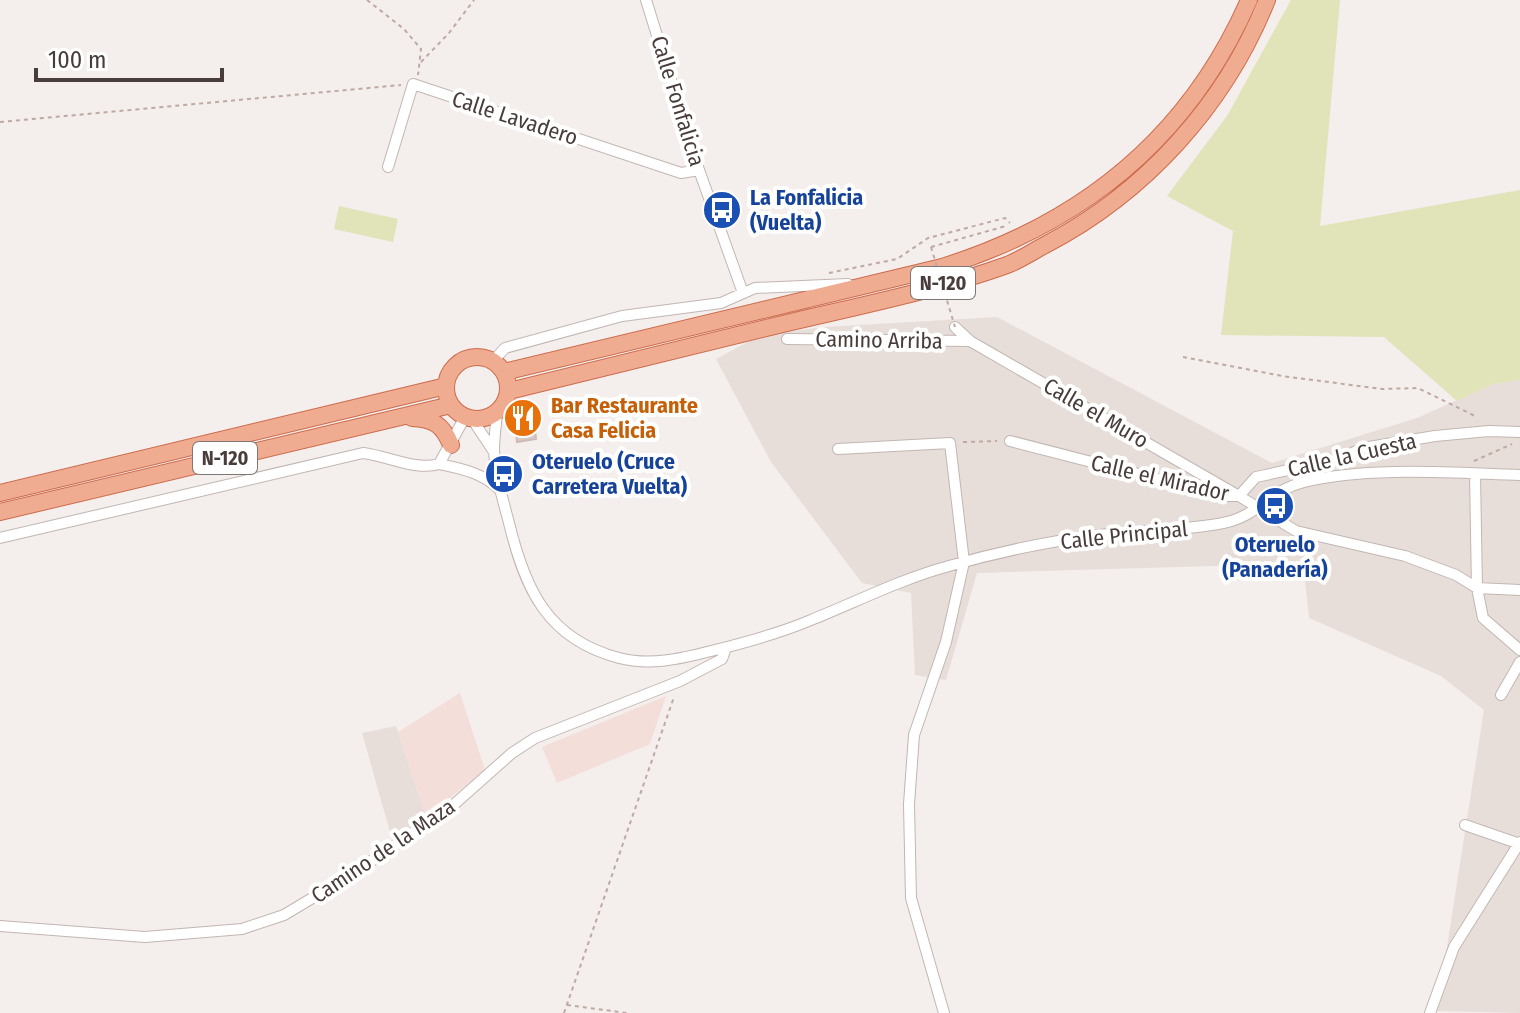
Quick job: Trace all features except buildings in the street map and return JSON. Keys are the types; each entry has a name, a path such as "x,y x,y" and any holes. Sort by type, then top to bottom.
{"highway":[{"name":"N-120","path":"0,493 446,386 452,370 464,360 480,357 499,366 883,282 996,249 1053,221 1104,187 1145,153 1194,95 1226,47 1249,0"},
{"name":"N-120","path":"509,391 897,297 1009,264 1068,233 1121,197 1164,158 1214,98 1267,0"},
{"path":"446,386 451,405 468,418 485,419 497,413 509,391 499,366"},
{"name":"N-120","path":"0,512 451,405"},
{"path":"399,416 428,419 439,424 451,445"}],"street":[{"name":"Calle Fonfalicia","path":"646,0 699,170 743,293"},
{"name":"Calle Lavadero","path":"413,84 681,173 699,170"},
{"path":"388,167 413,84"},
{"path":"499,366 505,348 602,320 721,303 755,288 883,282"},
{"name":"Calle el Muro","path":"955,327 970,341 1239,496"},
{"name":"Camino Arriba","path":"787,339 970,341"},
{"path":"494,452 497,413"},
{"path":"439,464 468,418 494,452"},
{"name":"Calle la Cuesta","path":"1239,496 1256,477 1339,459 1363,448 1435,436 1489,431 1520,432"},
{"name":"Calle el Mirador","path":"1010,441 1224,496 1239,496 1258,509 1275,493 1308,481 1371,473 1520,475"},
{"path":"838,449 950,443 964,562 946,642 914,735 909,804 911,898 944,1013"},
{"name":"Calle Principal","path":"494,452 523,576 544,611 571,636 602,652 645,662 684,658 726,648 795,626 923,574 964,562 1100,535 1222,523 1241,519 1258,509"},
{"path":"0,538 363,453 385,455 415,466 439,464 472,472 490,480 502,492"},
{"path":"1475,474 1477,588 1483,618 1520,650"},
{"path":"1258,509 1296,531 1405,556 1456,575 1477,588 1520,590"},
{"name":"Camino de la Maza","path":"0,926 145,937 242,929 284,915 349,876 450,808 512,753 535,738 680,681 722,659 726,648"},
{"path":"1501,695 1520,662"},
{"path":"1430,1013 1454,947 1520,843 1465,825"}],"path":[{"path":"0,122 413,84 420,72 421,49 404,29 367,0"},
{"path":"420,63 449,33 474,0"},
{"path":"823,274 897,259 928,238 1005,218 1010,224 931,247 955,327"},
{"path":"1183,357 1282,376 1382,389 1418,388 1475,416"},
{"path":"950,443 1010,441"},
{"path":"1470,463 1520,441"},
{"path":"564,1013 680,681"},
{"path":"566,1005 627,1013"}],"shaded area":[{"path":"997,317 1272,463 1417,418 1493,384 1520,380 1520,1013 1437,1011 1484,710 1441,676 1309,618 1304,570 1279,564 977,573 946,680 915,675 911,593 862,583 771,462 716,359 761,335 824,327"},
{"path":"460,693 485,770 426,817 398,732"},
{"path":"666,696 650,744 557,783 542,747"},
{"path":"396,726 426,817 392,839 362,733"}],"green space":[{"path":"1291,0 1340,0 1320,226 1520,190 1520,380 1493,384 1457,401 1384,337 1221,335 1233,231 1167,196 1227,116"},
{"path":"339,206 398,219 393,242 334,229"}],"place":[{"name":"La Fonfalicia (Vuelta)","path":"722,210"},
{"name":"Bar Restaurante Casa Felicia","path":"523,418"},
{"name":"Oteruelo (Cruce Carretera Vuelta)","path":"504,474"},
{"name":"Oteruelo (Panadería)","path":"1275,506"}]}
